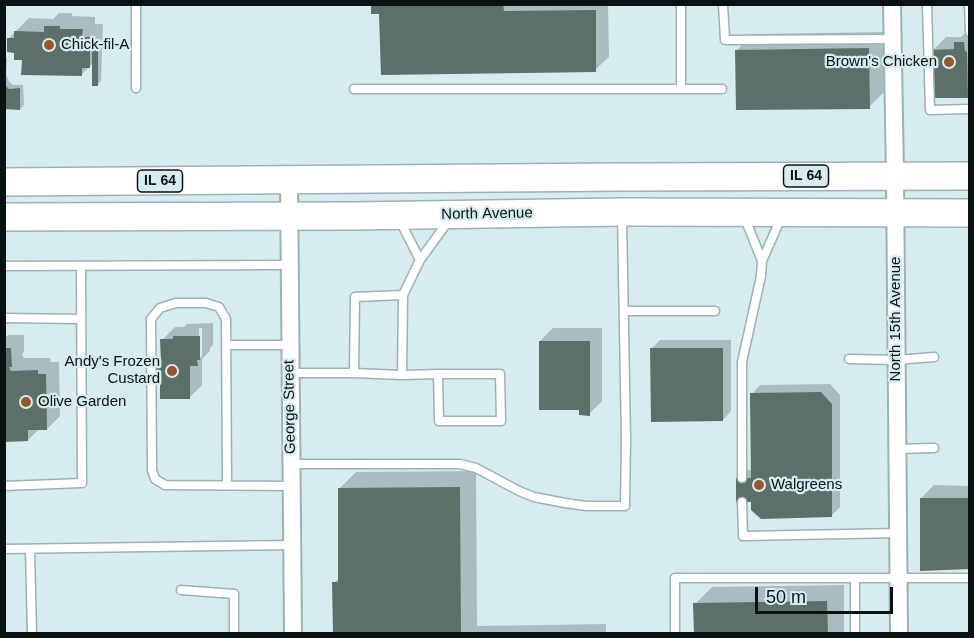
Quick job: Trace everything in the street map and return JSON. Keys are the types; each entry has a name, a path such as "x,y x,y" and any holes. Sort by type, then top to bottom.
{"main road":[{"name":"IL 64","path":"4,182 969,176"},
{"name":"North Avenue","path":"4,217 397,216 622,212 969,213"}],"street":[{"name":"North 15th Avenue","path":"892,4 898,633"},
{"name":"George Street","path":"289,180 292,633"}],"lane":[{"path":"136,4 136,88"},
{"path":"681,4 681,89"},
{"path":"723,4 726,40 893,39"},
{"path":"927,4 930,110 969,109"},
{"path":"969,4 969,32"},
{"path":"354,89 722,89"},
{"path":"291,464 460,464 476,468 534,497 586,506 625,506 622,212"},
{"path":"742,212 762,261"},
{"path":"742,478 742,362 761,276 762,261 784,212"},
{"path":"402,375 403,295 420,260 453,215"},
{"path":"397,216 420,260"},
{"path":"4,266 289,265"},
{"path":"4,486 82,483 81,266"},
{"path":"354,373 355,297 403,295"},
{"path":"227,485 226,319 219,307 206,303 176,303 160,308 151,319 152,470 154,479 165,485 291,486"},
{"path":"624,311 715,310"},
{"path":"4,318 81,319"},
{"path":"227,345 290,345"},
{"path":"849,359 896,360 934,357"},
{"path":"290,373 500,374 501,421 439,421 438,374"},
{"path":"897,449 934,448"},
{"path":"742,502 743,536 898,533"},
{"path":"4,549 292,545"},
{"path":"30,549 32,633"},
{"path":"675,633 675,578 969,578"},
{"path":"855,578 855,633"},
{"path":"181,590 234,594 234,633"}],"building":[{"path":"371,4 503,4 504,11 596,10 596,72 381,75 379,14 371,14"},
{"name":"Chick-fil-A","path":"44,26 83,29 82,37 90,37 90,68 82,68 82,76 21,75 22,60 14,60 14,53 7,52 7,38 14,38 14,31 44,32"},
{"name":"Brown's Chicken","path":"954,42 964,42 967,52 968,98 931,98 931,50 954,49"},
{"path":"869,48 870,109 736,110 735,50"},
{"path":"92,49 98,49 98,86 92,86"},
{"path":"4,84 9,89 20,88 20,110 4,109"},
{"name":"Andy's Frozen Custard","path":"173,336 200,336 198,366 190,366 190,399 160,399 160,380 155,376 155,362 161,362 160,339 173,339"},
{"path":"539,341 590,341 590,416 579,415 579,410 539,410"},
{"name":"Olive Garden","path":"4,348 11,348 12,367 9,367 11,371 38,370 38,374 46,374 47,430 28,430 28,441 4,442"},
{"path":"650,348 723,348 723,421 651,422"},
{"name":"Walgreens","path":"821,392 832,404 832,517 761,519 751,510 751,502 736,502 736,478 751,478 750,393"},
{"path":"460,487 461,634 333,634 332,582 338,582 338,488"},
{"path":"920,498 970,498 970,569 920,571"},
{"path":"827,601 828,634 694,634 693,603"}],"place":[{"name":"Chick-fil-A","path":"49,45"},
{"name":"Brown's Chicken","path":"949,62"},
{"name":"Andy's Frozen Custard","path":"172,371"},
{"name":"Olive Garden","path":"26,402"},
{"name":"Walgreens","path":"759,485"}]}
